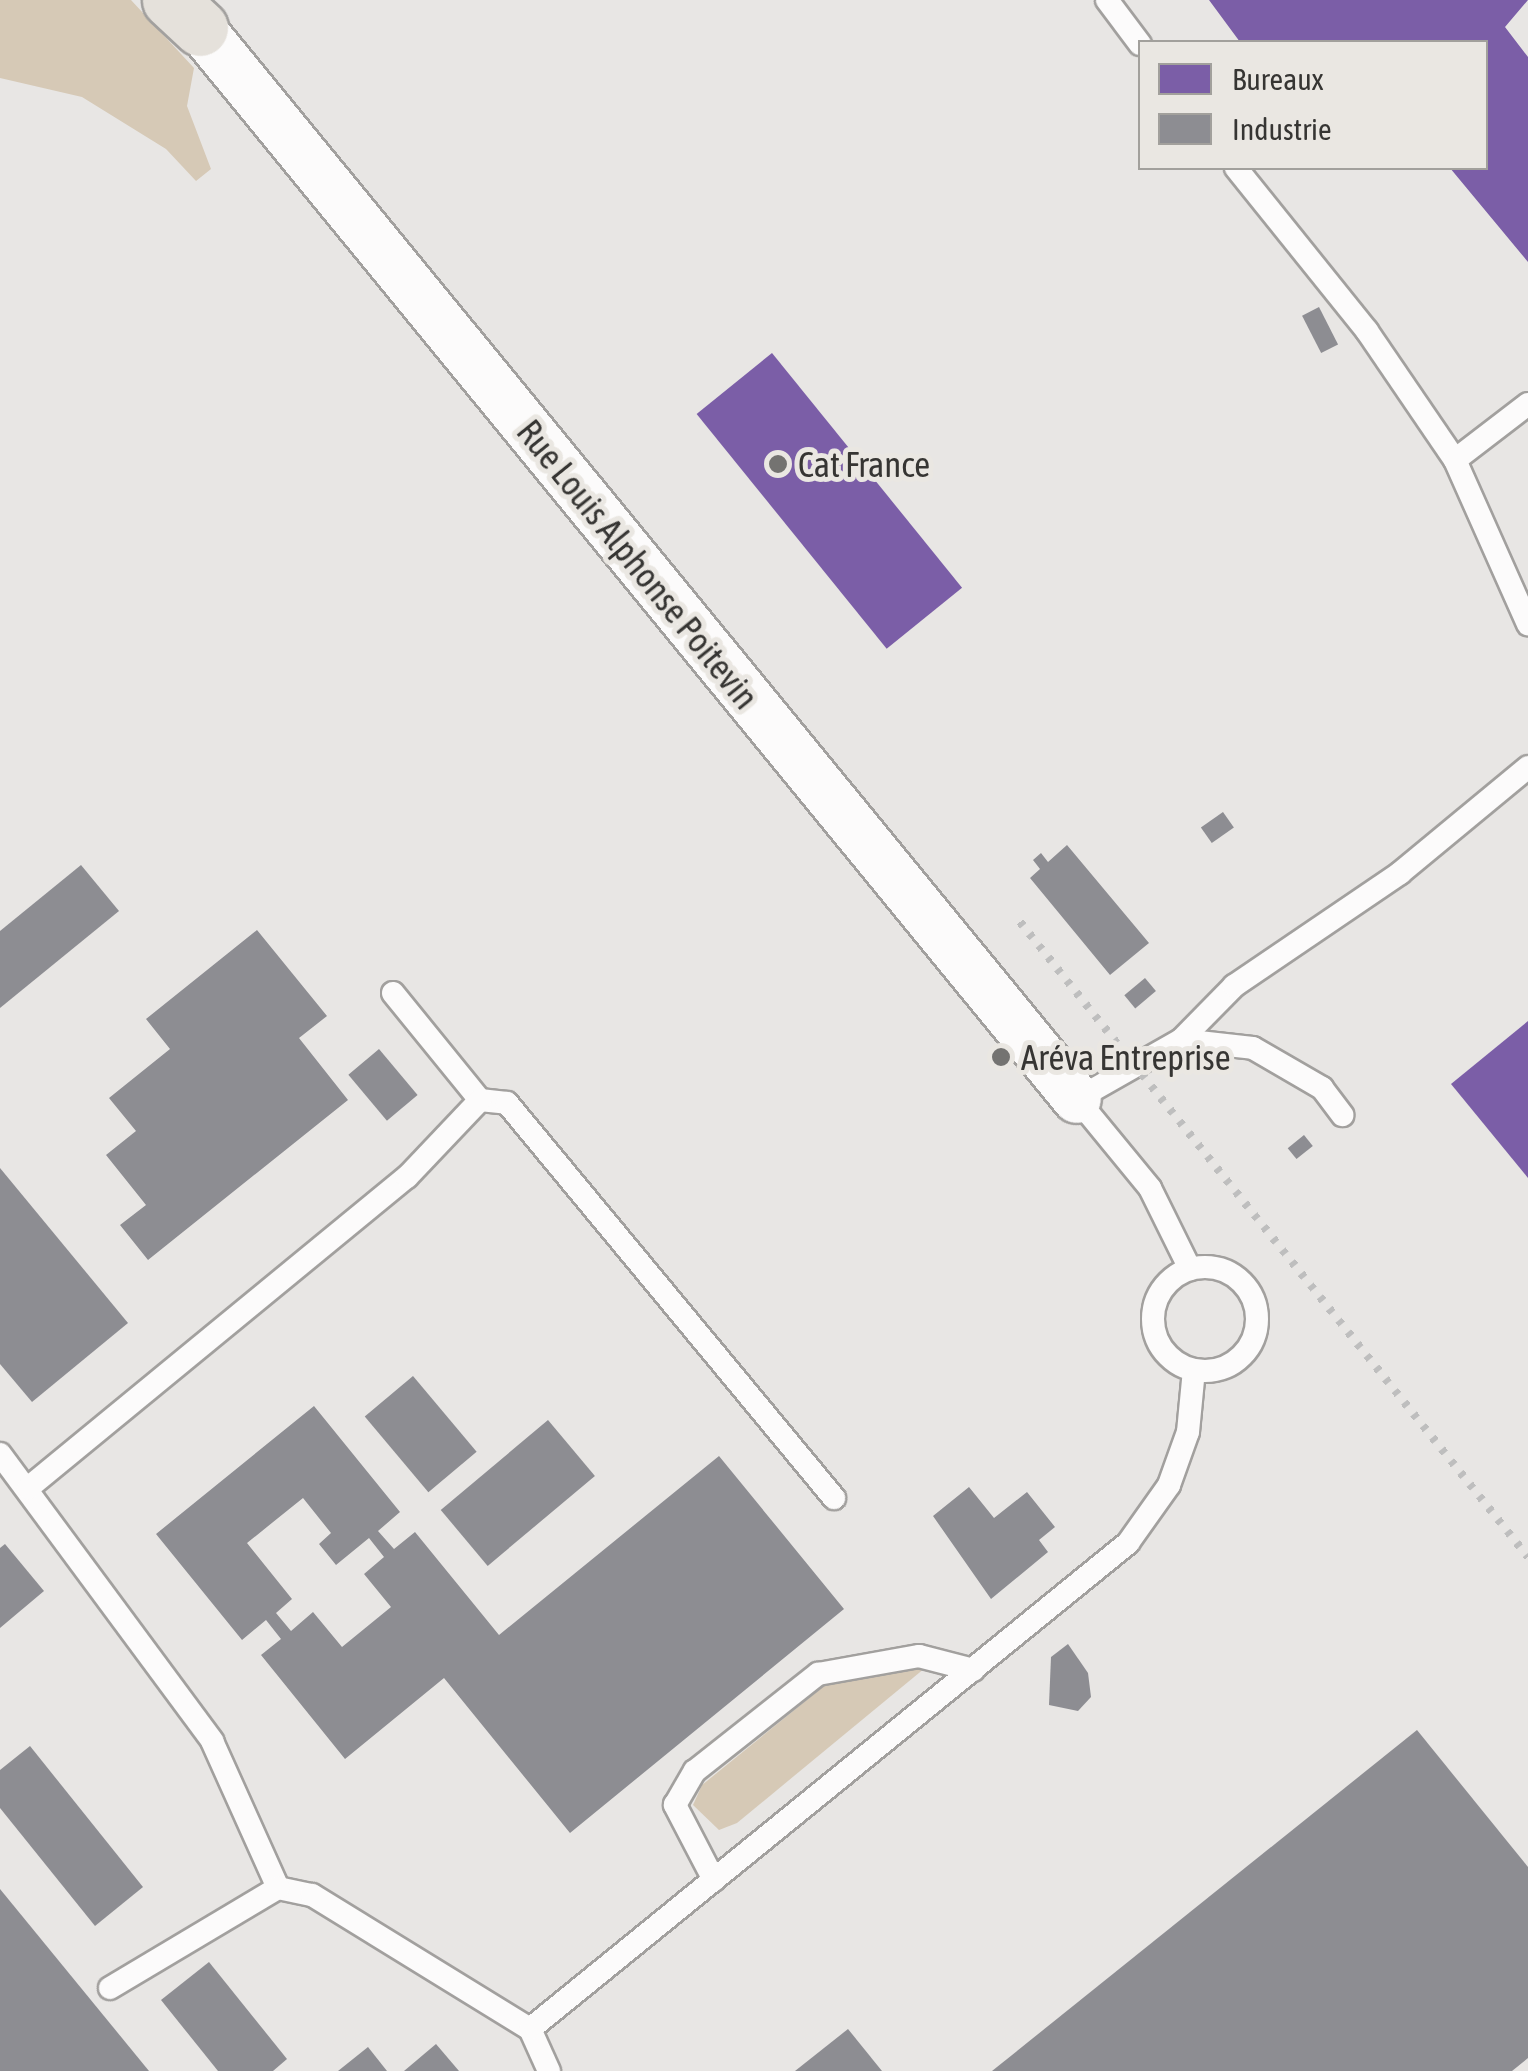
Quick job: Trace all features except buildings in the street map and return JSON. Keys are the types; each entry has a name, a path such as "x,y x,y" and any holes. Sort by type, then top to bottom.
{"street":[{"name":"Rue Louis Alphonse Poitevin","path":"185,9 1077,1099"}],"lane":[{"path":"1108,0 1138,41"},
{"path":"1238,170 1367,331 1455,460 1528,624"},
{"path":"1455,460 1528,404"},
{"path":"1190,1270 1150,1188 1077,1099 1181,1040 1234,986 1400,872 1528,767"},
{"path":"393,993 480,1100 507,1103 834,1498"},
{"path":"1181,1040 1254,1048 1322,1088 1342,1115"},
{"path":"28,1488 407,1177 480,1100"},
{"path":"1190,1270 1231,1274 1251,1293 1258,1320 1242,1357 1194,1370 1164,1351 1153,1316 1168,1282 1190,1270"},
{"path":"530,2029 1112,1559 1148,1519 1188,1432 1194,1370"},
{"path":"0,1454 212,1740 278,1888"},
{"path":"714,1880 675,1805 679,1787 710,1758 818,1674 919,1656 973,1670"},
{"path":"110,1988 278,1888 312,1895 530,2029 549,2071"}],"shaded area":[{"path":"0,0 131,0 194,68 187,106 211,169 196,181 166,149 82,97 0,78"},
{"path":"925,1668 737,1823 719,1830 693,1805 702,1785 834,1678"}],"railway":[{"path":"1020,922 1528,1557"}],"place":[{"name":"Cat France","path":"778,464"},
{"name":"Aréva Entreprise","path":"1001,1057"}]}
